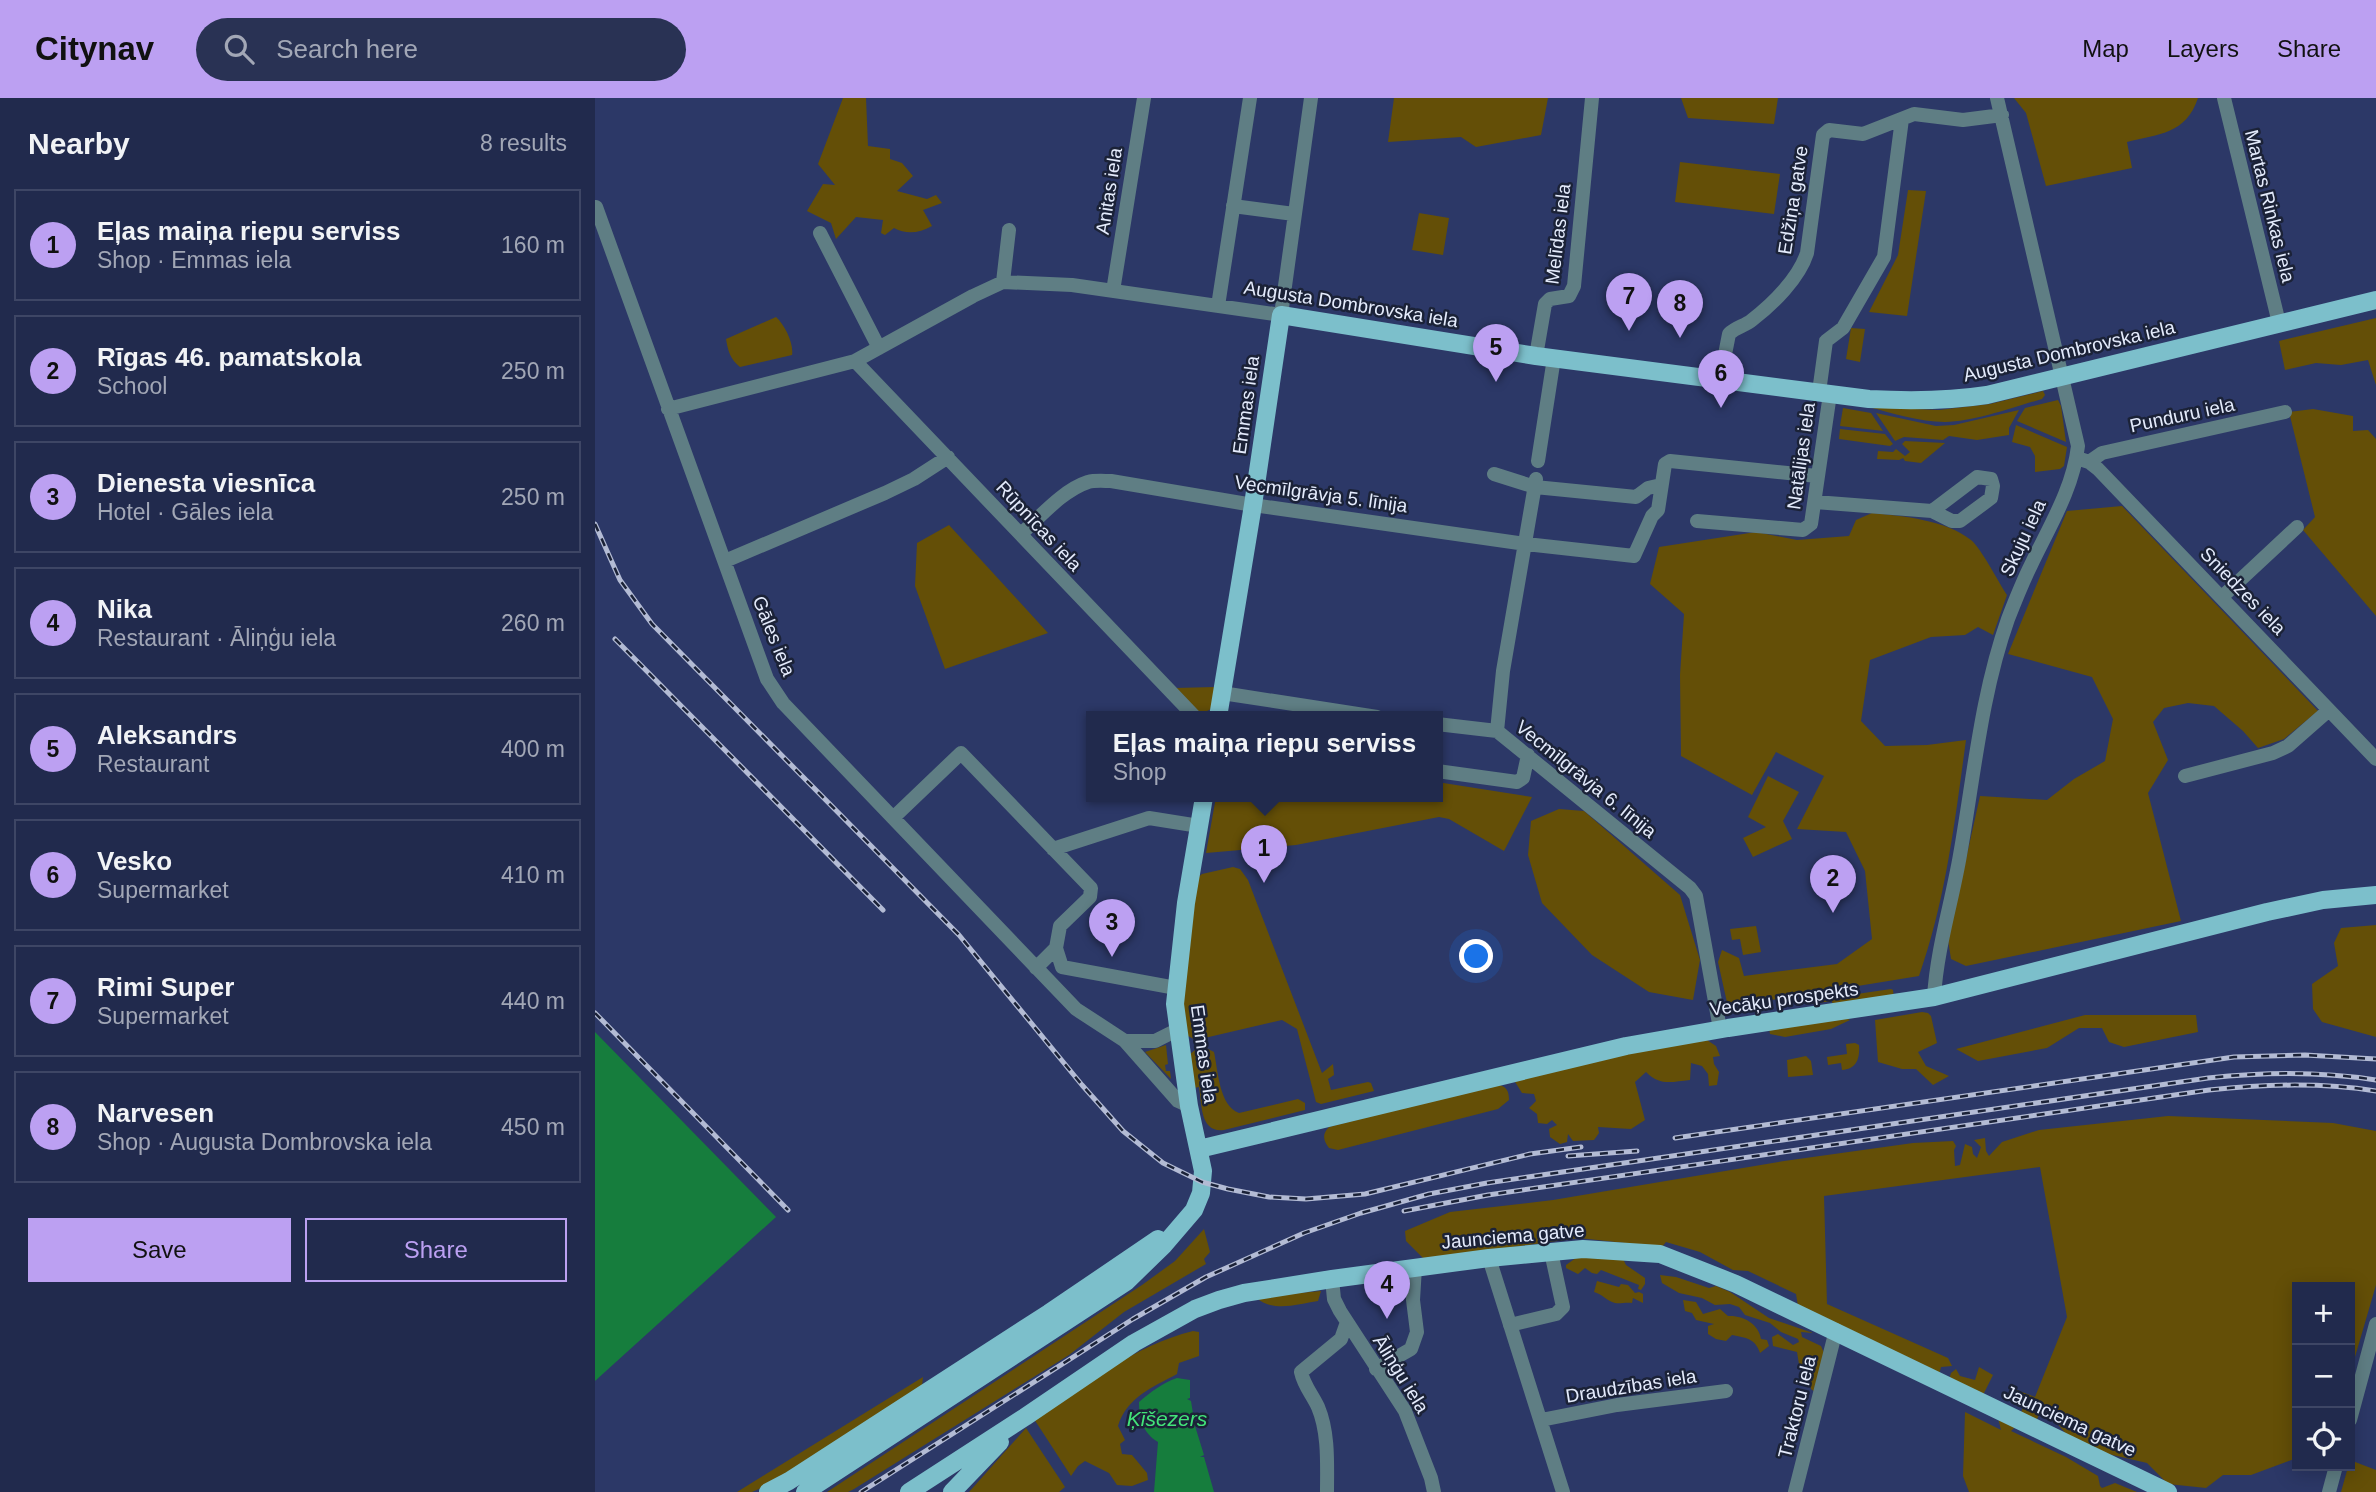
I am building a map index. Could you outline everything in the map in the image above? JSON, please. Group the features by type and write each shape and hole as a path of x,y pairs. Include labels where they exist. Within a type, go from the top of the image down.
{"main road":[{"name":"Augusta Dombrovska iela","path":"1281,315 1536,356 1880,400 1959,399 1987,395 2376,300"},
{"name":"Emmas iela","path":"1219,711 1281,315"},
{"name":"Emmas iela","path":"944,1392 1181,1223 1194,1210 1201,1193 1203,1171 1177,1030 1176,988 1203,802"},
{"name":"Vecāķu prospekts","path":"1199,1149 1609,1049 1934,996 2267,912 2323,900 2376,895"},
{"name":"Jaunciema gatve","path":"909,1492 1025,1418 1134,1343 1195,1309 1244,1293 1332,1279 1489,1258 1583,1249 1660,1254 1736,1284 2168,1492"},
{"path":"768,1492 944,1392"},
{"path":"805,1492 944,1392"},
{"path":"952,1492 1025,1418"}],"street":[{"name":"Anitas iela","path":"1113,291 1144,98"},
{"path":"1218,306 1250,98"},
{"name":"Emmas iela","path":"1281,315 1311,98"},
{"name":"Melīdas iela","path":"1536,356 1545,304 1550,299 1569,296 1574,286 1592,98"},
{"name":"Skuju iela","path":"1934,996 1939,955 1960,857 1979,733 1995,665 2017,596 2083,460 1997,98"},
{"name":"Martas Rinkas iela","path":"2224,98 2279,323"},
{"name":"Edžiņa gatve","path":"1720,380 1729,334 1754,319 1795,278 1802,267 1807,253 1823,135 1829,130 1863,134 1914,114 1963,120 2002,115"},
{"name":"Natālijas iela","path":"1697,521 1804,530 1811,524 1824,393 1826,341 1843,328 1884,257 1902,119"},
{"path":"1233,206 1294,214"},
{"name":"Gāles iela","path":"596,207 767,679 783,703 1076,1009 1125,1041 1178,1101 1189,1105"},
{"path":"1003,282 1009,230"},
{"path":"820,233 879,348"},
{"name":"Augusta Dombrovska iela","path":"668,409 855,361 1003,282 1072,285 1281,315"},
{"path":"1538,461 1554,358"},
{"name":"Rūpnīcas iela","path":"855,361 1189,711"},
{"name":"Punduru iela","path":"2083,460 2102,453 2285,412"},
{"path":"725,561 885,494 914,480 948,457"},
{"name":"Sniedzes iela","path":"2083,460 2223,596 2376,759"},
{"path":"1494,474 1536,483 1636,496 1648,488 1661,485 1665,464 1670,461 1817,476"},
{"name":"Vecmīlgrāvja 5. līnija","path":"1021,534 1060,500 1090,482 1111,481 1253,505 1526,544 1634,556 1652,516 1658,510 1661,485"},
{"path":"1497,731 1503,671 1536,483"},
{"path":"1815,502 1932,511"},
{"path":"2223,596 2297,527"},
{"path":"1222,693 1314,711"},
{"path":"2185,776 2273,753 2288,746 2329,710"},
{"name":"Vecmīlgrāvja 6. līnija","path":"1443,725 1497,731 1696,896 1720,1029"},
{"path":"893,818 961,753 1091,888 1090,897 1060,926 1056,948 1062,967 1176,988"},
{"path":"1443,772 1517,782 1523,778 1528,755"},
{"path":"1052,849 1149,818 1199,826"},
{"path":"1036,968 1056,948"},
{"path":"1125,1041 1155,1041 1177,1030"},
{"path":"1510,1325 1556,1314 1563,1307 1551,1252"},
{"path":"1489,1258 1563,1492"},
{"path":"1376,1369 1411,1349 1417,1332 1413,1300 1415,1267"},
{"name":"Āliņģu iela","path":"1332,1279 1334,1299 1405,1411 1434,1492"},
{"path":"1327,1492 1327,1452 1318,1408 1304,1385 1301,1372 1341,1339 1347,1322"},
{"path":"2354,1408 2372,1359 2376,1324"},
{"name":"Traktoru iela","path":"1795,1492 1836,1331"},
{"name":"Draudzības iela","path":"1541,1420 1617,1405 1726,1391"},
{"path":"2329,1492 2335,1471"}],"shaded area":[{"path":"843,98 866,98 868,146 890,149 890,159 902,163 913,176 897,191 927,199 936,195 942,203 923,210 932,226 913,232 894,228 885,235 881,233 883,220 856,217 836,239 831,223 807,211 823,184 835,185 818,164"},
{"path":"1394,98 1548,98 1541,135 1476,147 1461,137 1388,142"},
{"path":"1681,98 1778,98 1774,124 1688,118"},
{"path":"2014,98 2198,98 2193,110 2179,126 2127,142 2132,168 2046,186 2026,113"},
{"path":"1680,162 1780,174 1774,214 1675,202"},
{"path":"1908,190 1926,191 1907,316 1869,312 1898,255"},
{"path":"1419,213 1449,218 1443,255 1412,250"},
{"path":"776,317 788,335 792,355 740,367 730,354 726,339"},
{"path":"2376,318 2376,385 2368,360 2341,365 2316,363 2285,370 2279,341"},
{"path":"1851,328 1865,329 1860,362 1846,359"},
{"path":"2043,391 2045,395 2042,399 1968,420 1926,421 1868,407 1939,410 1990,404"},
{"path":"2058,400 2066,442 2017,421 2025,408"},
{"path":"1843,408 1871,413 1883,431 1840,426"},
{"path":"2313,409 2353,416 2353,431 2368,430 2376,439 2376,616 2303,530 2315,517 2289,412"},
{"path":"2019,410 2009,428 2009,435 1977,440 1949,436 1943,440 1904,437 1895,441 1876,413 1936,426 1954,425"},
{"path":"2016,425 2067,447 2064,466 2060,469 2035,472 2035,456 2030,447 2012,442"},
{"path":"1840,429 1885,434 1893,444 1890,446 1839,439"},
{"path":"1905,441 1945,443 1921,463 1905,461 1903,458 1877,459 1878,451 1893,452 1896,449 1905,456 1910,452 1902,444"},
{"path":"2122,506 2318,711 2284,739 2258,748 2214,706 2188,703 2164,708 2153,722 2168,760 2148,793 2181,921 1966,966 1951,959 1948,940 1980,796 2047,800 2074,779 2105,761 2113,719 2092,677 2008,654 2067,511"},
{"path":"1872,513 1924,520 1961,533 1980,550 2007,595 1993,635 1978,627 1965,635 1931,637 1870,660 1861,721 1885,746 1927,745 1966,740 1949,859 1928,947 1919,976 1728,1007 1718,962 1722,950 1739,958 1744,976 1837,964 1872,939 1865,871 1846,832 1797,829 1824,776 1776,752 1752,795 1681,756 1680,675 1684,614 1650,584 1659,547 1756,532 1797,540 1849,536 1856,520"},
{"path":"949,525 1048,633 945,669 915,586 917,543"},
{"path":"1215,687 1211,709 1196,711 1175,688"},
{"path":"1768,776 1799,792 1783,821 1792,839 1753,857 1743,838 1766,827 1748,817"},
{"path":"1443,783 1532,797 1504,851 1449,819 1439,817 1296,845 1206,853 1215,802 1443,802"},
{"path":"1559,809 1584,811 1680,895 1700,960 1693,1000 1649,992 1592,955 1542,903 1528,855 1531,821"},
{"path":"1233,867 1240,869 1248,880 1322,1073 1333,1064 1334,1075 1328,1079 1331,1090 1368,1082 1374,1091 1321,1104 1316,1102 1297,1029 1282,1020 1196,1040 1188,1036 1183,1026 1182,968 1197,878 1202,874"},
{"path":"2376,925 2376,1037 2322,1022 2313,1009 2312,984 2338,966 2334,943 2341,928"},
{"path":"1756,926 1761,952 1743,955 1740,939 1732,940 1730,929"},
{"path":"1891,989 1894,999 1833,1008 1832,1001 1810,1004 1809,1001"},
{"path":"1922,1012 1931,1016 1937,1043 1918,1052 1926,1066 1949,1076 1933,1085 1916,1069 1902,1069 1878,1062 1875,1020"},
{"path":"2085,1015 2196,1015 2198,1032 2124,1047 2109,1042 2102,1028 2079,1028 2047,1048 1978,1061 1956,1049"},
{"path":"1846,1018 1850,1020 1831,1029 1785,1037 1770,1034 1769,1028"},
{"path":"1707,1040 1716,1046 1720,1056 1713,1057 1719,1072 1717,1085 1709,1086 1708,1074 1702,1066 1691,1063 1690,1080 1661,1081 1646,1072 1635,1082 1645,1120 1631,1129 1598,1127 1599,1133 1594,1140 1573,1141 1568,1134 1567,1142 1560,1144 1550,1137 1549,1129 1557,1125 1552,1120 1547,1124 1538,1123 1537,1114 1529,1108 1536,1101 1534,1094 1522,1093 1512,1077 1611,1056"},
{"path":"1846,1044 1859,1045 1858,1058 1851,1068 1842,1070 1841,1063 1828,1065 1827,1057 1847,1054"},
{"path":"1166,1045 1168,1064 1165,1065 1166,1071 1170,1071 1171,1079 1145,1052"},
{"path":"1206,1048 1214,1052 1223,1095 1232,1109 1239,1113 1298,1099 1305,1103 1305,1110 1224,1130 1210,1127 1202,1109 1199,1087 1194,1088 1189,1055 1195,1050"},
{"path":"1806,1056 1811,1061 1813,1075 1788,1077 1787,1060"},
{"path":"1496,1084 1508,1091 1509,1097 1498,1109 1338,1150 1329,1148 1325,1140 1324,1135 1329,1127"},
{"path":"2168,1116 2333,1123 2376,1131 2376,1285 2355,1357 2355,1282 2292,1282 2292,1460 2251,1475 2223,1475 2206,1488 2168,1484 2147,1463 2100,1452 2067,1435 2043,1407 2036,1421 2021,1413 2023,1407 2014,1402 2014,1389 2035,1397 2067,1317 2040,1167 1824,1196 1827,1304 1948,1358 1952,1366 1941,1367 1939,1375 1798,1306 1796,1294 1748,1271 1733,1270 1700,1252 1666,1242 1662,1247 1579,1238 1424,1259 1406,1241 1405,1231 1450,1212 1553,1200 1784,1161 1913,1143 1953,1141 1956,1146 1955,1166 1960,1165 1965,1144 1972,1147 1977,1158 1981,1147 1974,1140 1985,1138 1989,1156 2002,1142 2039,1130"},
{"path":"1204,1229 1210,1252 1204,1259 1206,1264 1124,1312 1069,1355 854,1489 848,1492 827,1492 1142,1285 1175,1261"},
{"path":"1580,1255 1623,1259 1626,1265 1645,1278 1645,1284 1641,1290 1638,1289 1639,1285 1601,1270 1597,1274 1585,1268 1578,1274 1566,1268 1566,1265"},
{"path":"1660,1275 1676,1277 1709,1288 1716,1286 1769,1318 1813,1333 1801,1332 1802,1337 1821,1346 1825,1355 1820,1396 1811,1389 1807,1368 1799,1364 1797,1352 1773,1346 1772,1337 1778,1334 1793,1345 1799,1342 1798,1339 1781,1332 1770,1323 1745,1315 1739,1307 1730,1304 1715,1305 1702,1298 1679,1293 1662,1283"},
{"path":"1597,1281 1619,1287 1621,1284 1628,1285 1635,1293 1643,1294 1643,1303 1633,1298 1632,1303 1612,1302 1594,1292"},
{"path":"1321,1291 1318,1301 1285,1306 1269,1305 1255,1297"},
{"path":"1683,1300 1696,1302 1703,1314 1720,1309 1728,1316 1745,1319 1754,1325 1761,1339 1767,1340 1769,1346 1760,1353 1755,1344 1746,1338 1732,1335 1726,1341 1716,1339 1708,1334 1708,1326 1714,1324 1696,1320 1692,1313 1685,1311"},
{"path":"1193,1331 1199,1332 1199,1356 1179,1363 1177,1374 1134,1400 1118,1426 1125,1440 1120,1444 1122,1454 1132,1455 1147,1473 1148,1480 1132,1486 1117,1485 1109,1473 1085,1461 1071,1476 1034,1419 1130,1356"},
{"path":"1979,1367 1993,1375 1983,1395 1949,1380 1956,1369 1960,1376 1975,1380"},
{"path":"923,1377 922,1386 828,1448 761,1488 752,1492 737,1492"},
{"path":"1965,1412 2001,1430 1998,1418 2016,1426 2011,1431 2066,1457 2098,1476 2102,1488 2115,1483 2137,1492 1969,1492 1963,1476"},
{"path":"1026,1428 1065,1487 1059,1492 969,1492"},
{"path":"2355,1462 2376,1470 2376,1492 2341,1492 2347,1471 2355,1471"}],"water":[{"path":"595,1032 776,1217 595,1381"},
{"name":"Ķīšezers","path":"1177,1378 1190,1380 1190,1398 1187,1399 1191,1401 1204,1455 1200,1457 1204,1457 1214,1492 1154,1492 1158,1442 1143,1425 1139,1402 1152,1391"}],"railway":[{"path":"595,524 620,580 652,624 959,935 1123,1131 1163,1163 1202,1182 1228,1189 1269,1197 1306,1199 1365,1194 1530,1154 1581,1147"},
{"path":"615,639 883,910"},
{"path":"595,1013 788,1210"},
{"path":"1675,1138 2234,1057 2305,1055 2376,1059"},
{"path":"861,1492 1133,1319 1206,1277 1304,1233 1361,1213 1429,1194 1487,1183 2208,1078 2292,1073 2376,1080"},
{"path":"1404,1211 1488,1195 2209,1090 2292,1085 2376,1091"},
{"path":"1568,1156 1637,1151"}],"place":[{"name":"Rimi Super","path":"1629,331"},
{"name":"Narvesen","path":"1680,338"},
{"name":"Aleksandrs","path":"1496,382"},
{"name":"Vesko","path":"1721,408"},
{"name":"Eļas maiņa riepu serviss","path":"1264,883"},
{"name":"Rīgas 46. pamatskola","path":"1833,913"},
{"name":"Dienesta viesnīca","path":"1112,957"},
{"name":"Nika","path":"1387,1319"}]}
